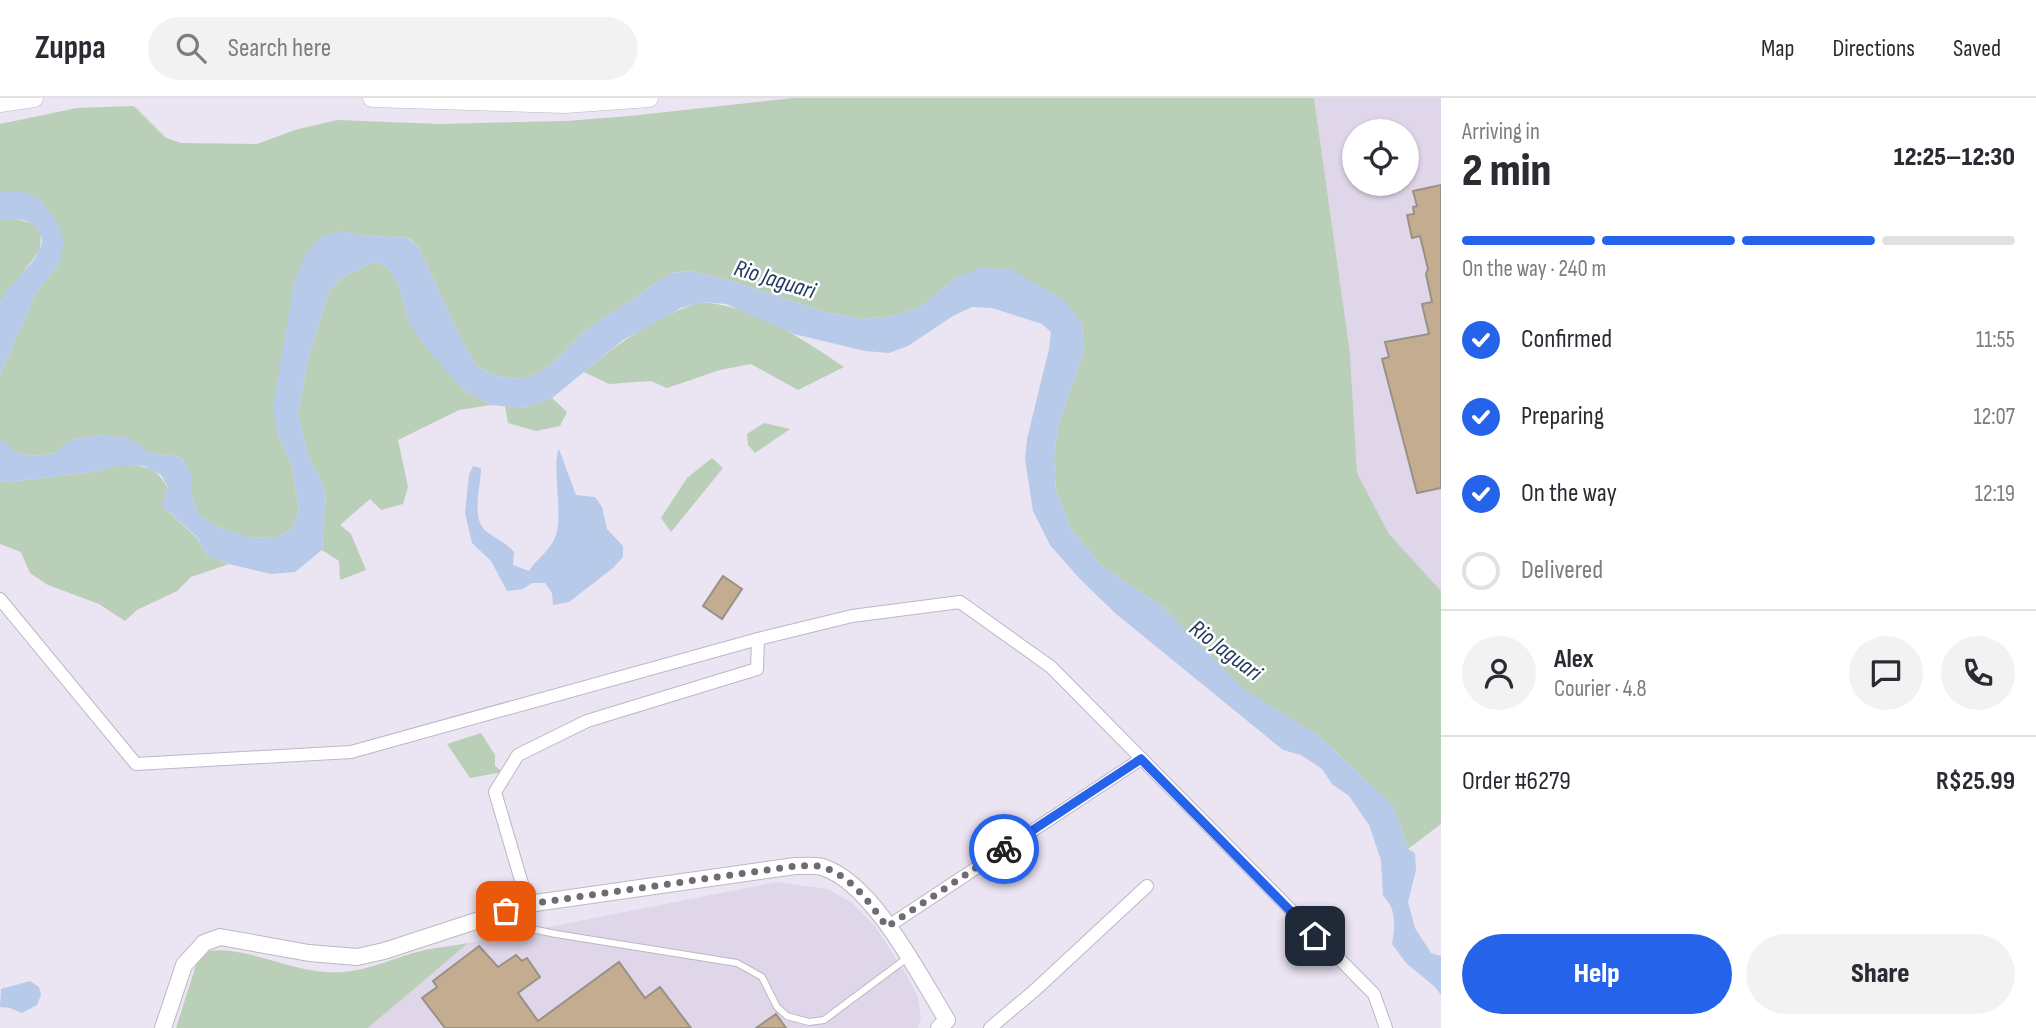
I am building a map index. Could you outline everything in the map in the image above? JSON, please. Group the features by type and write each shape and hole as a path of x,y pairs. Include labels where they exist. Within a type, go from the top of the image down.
{"main road":[{"path":"0,103 34,98"},
{"path":"372,98 565,104 649,98"}],"street":[{"path":"0,599 136,764 351,752 758,639 852,616 960,602 1051,667 1374,994 1386,1028"},
{"path":"528,904 495,792 518,755 587,722 757,669 758,639"},
{"path":"887,927 1141,759"},
{"path":"163,1028 184,965 204,943 220,937 309,953 357,957 528,904 795,866 821,866 844,878 865,896 909,956 946,1025"},
{"path":"990,1028 1147,886"}],"lane":[{"path":"484,919 556,934 737,963 762,977 777,1007 787,1016 809,1022 824,1020 909,956"}],"shaded area":[{"path":"1314,98 1441,98 1441,591 1389,534 1357,473 1350,353"},
{"path":"777,882 827,889 851,902 874,925 918,997 921,1018 918,1028 368,1028 468,943"}],"green space":[{"path":"793,98 1314,98 1350,353 1357,473 1389,534 1441,591 1441,824 1408,849 1393,806 1319,736 1245,691 1163,607 1101,565 1072,530 1056,491 1054,458 1058,426 1084,352 1082,324 954,279 922,306 895,316 861,319 825,312 738,283 691,271 671,273 582,333 540,372 523,379 497,376 478,367 465,347 419,248 409,238 340,231 278,435 291,464 299,510 292,529 274,538 246,537 215,526 199,515 192,497 192,474 181,457 150,453 130,439 100,435 70,440 55,453 34,456 17,453 0,440 0,375 35,295 60,263 22,191 0,191 0,124 77,108 134,106 166,138 181,143 257,144 295,130 337,120 439,124 566,121"},
{"path":"12,218 34,224 41,233 40,250 0,302 0,221"},
{"path":"376,261 388,268 398,283 409,322 463,390 491,405 459,410 398,440 408,487 403,504 381,510 370,499 340,525 351,534 366,570 340,580 339,561 322,550 326,492 308,455 298,415 307,364 329,291 342,278"},
{"path":"702,302 722,305 759,317 794,335 844,367 798,390 751,364 720,370 667,388 651,381 609,384 584,372 611,350 654,322"},
{"path":"552,398 567,412 560,426 536,431 508,423 505,406 525,408"},
{"path":"764,423 790,429 755,453 748,445 747,434"},
{"path":"712,458 723,468 671,532 661,518 687,478"},
{"path":"118,464 141,466 158,475 168,488 162,506 196,537 207,555 229,564 191,577 177,591 137,610 125,621 99,604 48,585 30,573 21,552 0,544 0,481 100,471"},
{"path":"481,733 495,755 495,766 503,772 470,778 447,744"},
{"path":"468,943 368,1028 176,1028 196,965 208,951 237,952 311,970 339,972 364,968 425,950"}],"water":[{"path":"0,191 22,191 41,200 57,222 64,241 60,263 35,295 0,375 0,304 4,295 36,256 42,236 36,227 24,220 0,221"},
{"path":"340,231 408,238 419,248 465,347 478,367 497,376 523,379 540,372 582,333 671,273 691,271 738,283 825,312 861,319 895,316 922,306 954,279 980,267 1012,270 1063,299 1082,324 1084,352 1058,426 1054,458 1056,491 1072,530 1101,565 1163,607 1245,690 1319,736 1393,806 1408,849 1415,853 1416,870 1408,902 1415,928 1431,953 1441,956 1441,995 1406,963 1392,944 1394,918 1391,906 1383,896 1381,860 1369,825 1349,796 1332,784 1322,769 1301,755 1283,750 1115,613 1050,545 1033,511 1025,459 1027,439 1049,349 1051,332 1042,324 992,308 972,307 953,316 908,346 889,353 865,351 794,334 726,304 702,302 681,308 623,340 552,398 525,408 491,405 463,390 427,349 409,323 398,283 388,268 376,261 342,278 329,291 307,364 298,415 308,455 326,492 322,550 295,572 271,574 229,564 207,555 196,536 162,506 168,487 161,475 144,466 119,465 100,471 0,481 0,439 17,453 34,456 55,453 70,440 100,435 132,439 150,453 181,457 192,474 192,497 199,515 215,526 246,537 274,538 292,529 299,510 291,464 278,435 273,407 294,282 305,254 322,236"},
{"path":"559,449 576,495 595,497 602,507 607,529 623,546 623,557 569,602 553,605 552,593 545,583 532,583 523,589 507,591 491,561 472,543 465,513 469,475 473,466 481,468 478,511 482,526 514,552 513,565 529,571 549,547 557,531 556,465"},
{"path":"30,981 39,987 41,995 37,1005 22,1013 0,1007 1,989"}],"building":[{"path":"1441,185 1441,488 1417,493 1382,359 1389,357 1385,342 1429,334 1422,304 1432,302 1426,274 1428,269 1420,236 1412,238 1407,215 1414,214 1413,207 1417,206 1414,196 1419,196 1419,190"},
{"path":"723,576 742,589 722,619 703,606"},
{"path":"479,946 498,967 516,955 522,961 527,958 540,977 518,993 538,1021 619,962 645,998 660,987 691,1028 445,1028 422,998 437,987 433,981"},
{"path":"776,1014 786,1028 756,1028"}],"way so far":[{"path":"506,911 528,904 795,866 821,866 844,878 865,896 887,927 1004,849"}],"route":[{"path":"1004,849 1141,759 1315,936"}],"water label":[{"name":"Rio Jaguari","path":"775,279"},
{"name":"Rio Jaguari","path":"1226,650"}]}
